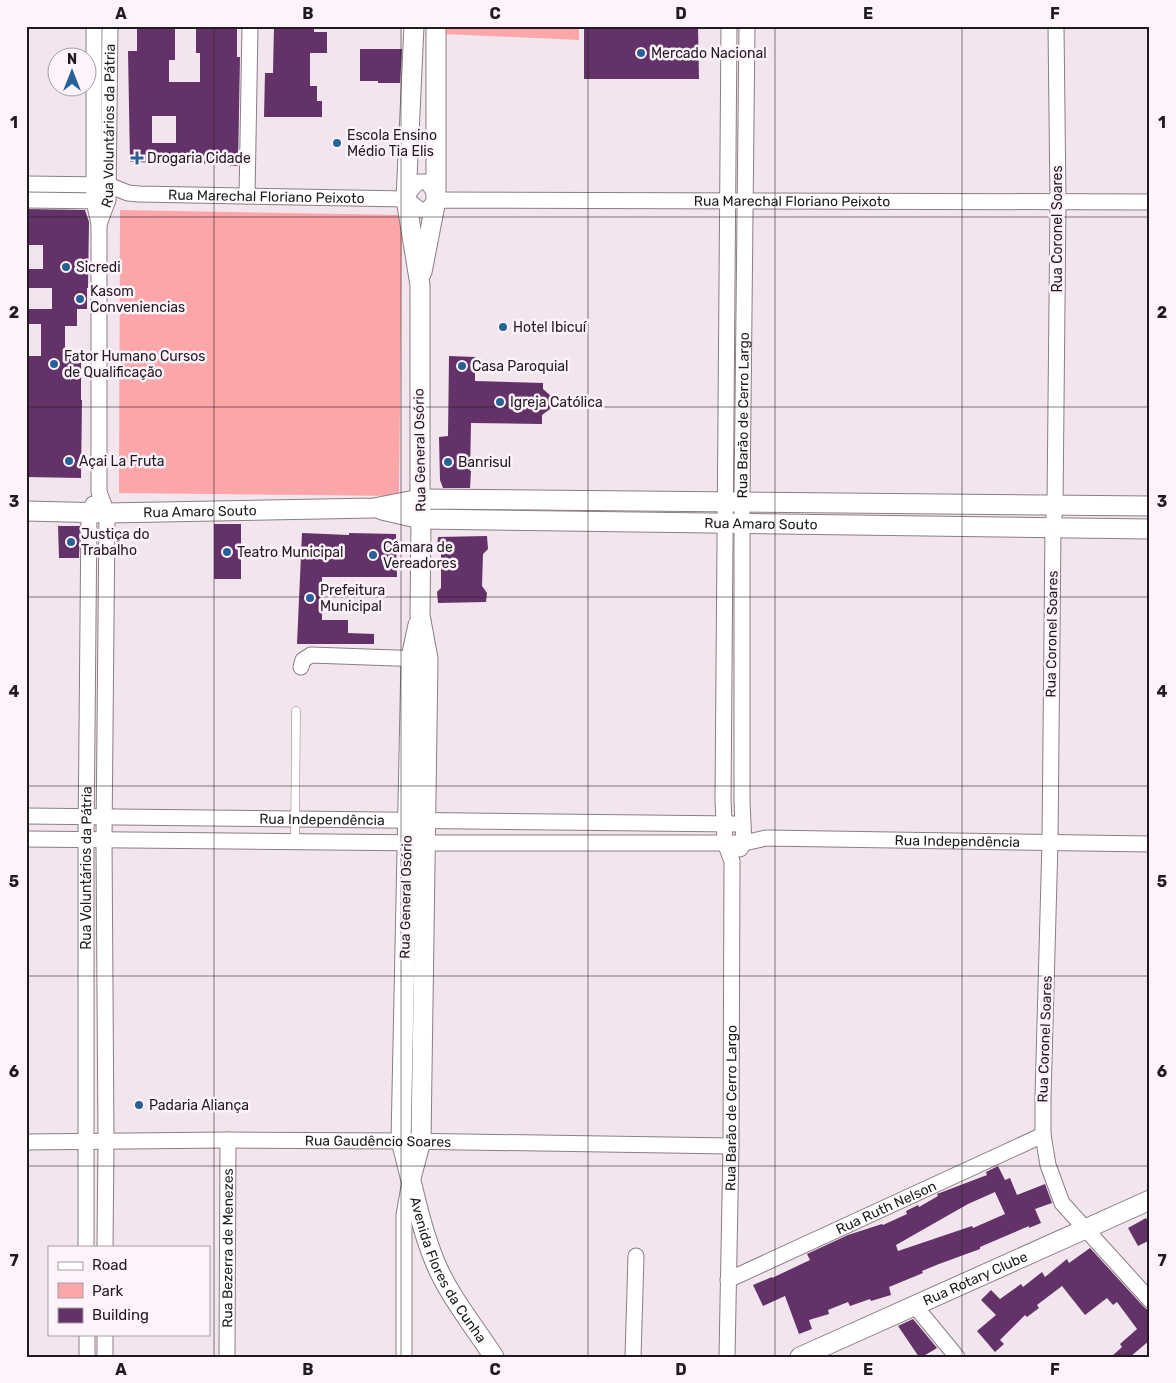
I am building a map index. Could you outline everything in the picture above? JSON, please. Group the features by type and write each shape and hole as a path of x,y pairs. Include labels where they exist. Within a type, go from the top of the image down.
{"street":[{"name":"Rua Voluntários da Pátria","path":"86,1246 88,624 99,492 99,224 101,201 94,26"},
{"name":"Rua Voluntários da Pátria","path":"101,185 110,26"},
{"path":"247,196 250,26"},
{"name":"Rua General Osório","path":"404,1357 404,1215 411,1178 422,1141 426,843 417,820 421,519 420,285 406,199 414,26"},
{"name":"Rua General Osório","path":"420,285 436,200 436,26"},
{"name":"Rua Barão de Cerro Largo","path":"729,26 727,308 734,523 742,623 744,843"},
{"name":"Rua Barão de Cerro Largo","path":"734,502 745,308 747,26"},
{"name":"Rua Coronel Soares","path":"1056,26 1058,202 1055,505 1053,528 1050,842 1043,1135 1048,1165 1062,1203 1150,1300"},
{"path":"729,47 747,46"},
{"path":"406,199 418,182 427,182 433,190 436,200"},
{"name":"Rua Marechal Floriano Peixoto","path":"26,184 101,185 128,193 406,199 420,210 427,210 436,200 1150,202"},
{"name":"Rua Marechal Floriano Peixoto","path":"26,200 101,201 128,193"},
{"path":"727,308 745,308"},
{"name":"Rua Amaro Souto","path":"26,512 374,508 420,499 1150,506"},
{"name":"Rua Amaro Souto","path":"374,508 421,519 1150,529"},
{"name":"Rua Voluntários da Pátria","path":"98,512 106,624 104,816 105,1246"},
{"name":"Rua Barão de Cerro Largo","path":"727,1357 731,1146 732,861 726,844 723,800 725,623 734,523"},
{"path":"725,623 742,623"},
{"path":"88,624 106,624"},
{"path":"301,667 303,660 311,655 419,659"},
{"path":"724,770 742,770"},
{"name":"Rua Independência","path":"26,816 725,824 744,825 766,838"},
{"name":"Rua General Osório","path":"411,1178 401,1141 407,843 417,820"},
{"path":"532,821 532,843"},
{"name":"Rua Independência","path":"26,838 407,843 726,844 744,843 766,838 1150,844"},
{"path":"732,861 744,843"},
{"path":"86,1033 105,1033"},
{"path":"403,1041 423,1039"},
{"name":"Rua Ruth Nelson","path":"728,1280 1043,1135"},
{"name":"Rua Bezerra de Menezes","path":"227,1357 228,1140"},
{"name":"Rua Gaudêncio Soares","path":"26,1142 422,1141 731,1146"},
{"name":"Avenida Flores da Cunha","path":"411,1178 421,1220 447,1286 494,1357"},
{"name":"Rua Rotary Clube","path":"800,1357 1150,1200"},
{"path":"633,1357 636,1256"},
{"path":"915,1306 957,1357"},
{"path":"87,1336 87,1357"},
{"path":"105,1336 105,1357"}],"lane":[{"path":"295,842 296,711"}],"green space":[{"path":"444,26 579,26 579,40 444,34"},
{"path":"120,210 402,215 399,496 119,493"}],"building":[{"path":"196,26 237,26 237,57 240,57 238,166 230,166 230,164 130,162 128,51 137,51 137,27 175,27 175,60 169,60 169,82 200,82 200,53 196,53","holes":["152,116 176,116 176,143 152,143"]},
{"path":"274,26 314,26 314,32 327,32 327,53 310,53 310,86 317,86 317,101 322,101 322,117 264,117 265,73 273,73"},
{"name":"Mercado Nacional","path":"584,26 698,26 699,79 584,79"},
{"path":"360,49 402,49 400,83 360,81"},
{"path":"26,209 85,210 89,222 87,309 77,309 77,326 65,326 65,356 81,356 81,478 26,477 26,356 41,356 41,324 26,324 26,309 52,309 52,288 26,288 26,269 43,269 43,245 26,245"},
{"name":"Igreja Católica","path":"449,356 475,357 475,381 543,383 543,389 553,400 550,409 542,415 542,424 471,423 470,488 443,488 440,480 439,437 448,436"},
{"name":"Teatro Municipal","path":"214,524 241,524 241,579 214,579"},
{"name":"Justiça do Trabalho","path":"58,526 80,526 79,558 59,558"},
{"name":"Prefeitura Municipal","path":"302,533 396,534 397,577 322,577 322,620 348,620 348,633 374,634 374,644 297,644"},
{"path":"487,536 488,549 483,554 482,586 487,593 486,602 438,603 437,592 441,588 441,554 437,546 438,537"},
{"path":"998,1166 1005,1180 1010,1178 1017,1195 1045,1184 1052,1203 1035,1209 1041,1223 1029,1228 1029,1226 980,1247 980,1249 922,1271 923,1273 889,1287 891,1295 871,1301 870,1299 850,1306 848,1302 828,1310 829,1314 809,1320 812,1329 799,1334 785,1296 763,1306 753,1285 810,1260 807,1254 848,1235 883,1225 907,1214 906,1211 918,1205 919,1207 938,1196 937,1194 987,1175 986,1172","holes":["995,1192 1005,1214 973,1228 972,1226 898,1251 896,1245 968,1204"]},
{"path":"1146,1218 1150,1225 1150,1240 1138,1246 1128,1228"},
{"path":"1090,1248 1150,1312 1150,1340 1130,1357 1111,1357 1122,1347 1120,1344 1137,1329 1117,1302 1113,1305 1107,1298 1085,1315 1062,1286 1037,1305 1039,1308 1027,1317 1025,1315 1000,1340 1004,1344 995,1352 977,1331 996,1315 981,1300 991,1290 1000,1299 1021,1284 1023,1287 1042,1272 1045,1277 1067,1259 1069,1263"},
{"path":"913,1319 937,1348 922,1357 919,1357 898,1326"}],"place":[{"name":"Mercado Nacional","path":"641,53"},
{"name":"Escola Ensino Médio Tia Elis","path":"337,143"},
{"name":"Drogaria Cidade","path":"137,158"},
{"name":"Sicredi","path":"66,267"},
{"name":"Kasom Conveniencias","path":"80,299"},
{"name":"Hotel Ibicuí","path":"503,327"},
{"name":"Fator Humano Cursos de Qualificação","path":"54,364"},
{"name":"Casa Paroquial","path":"462,366"},
{"name":"Igreja Católica","path":"500,402"},
{"name":"Açai La Fruta","path":"69,461"},
{"name":"Banrisul","path":"448,462"},
{"name":"Justiça do Trabalho","path":"71,542"},
{"name":"Teatro Municipal","path":"227,552"},
{"name":"Câmara de Vereadores","path":"373,555"},
{"name":"Prefeitura Municipal","path":"310,598"},
{"name":"Padaria Aliança","path":"139,1105"}]}
